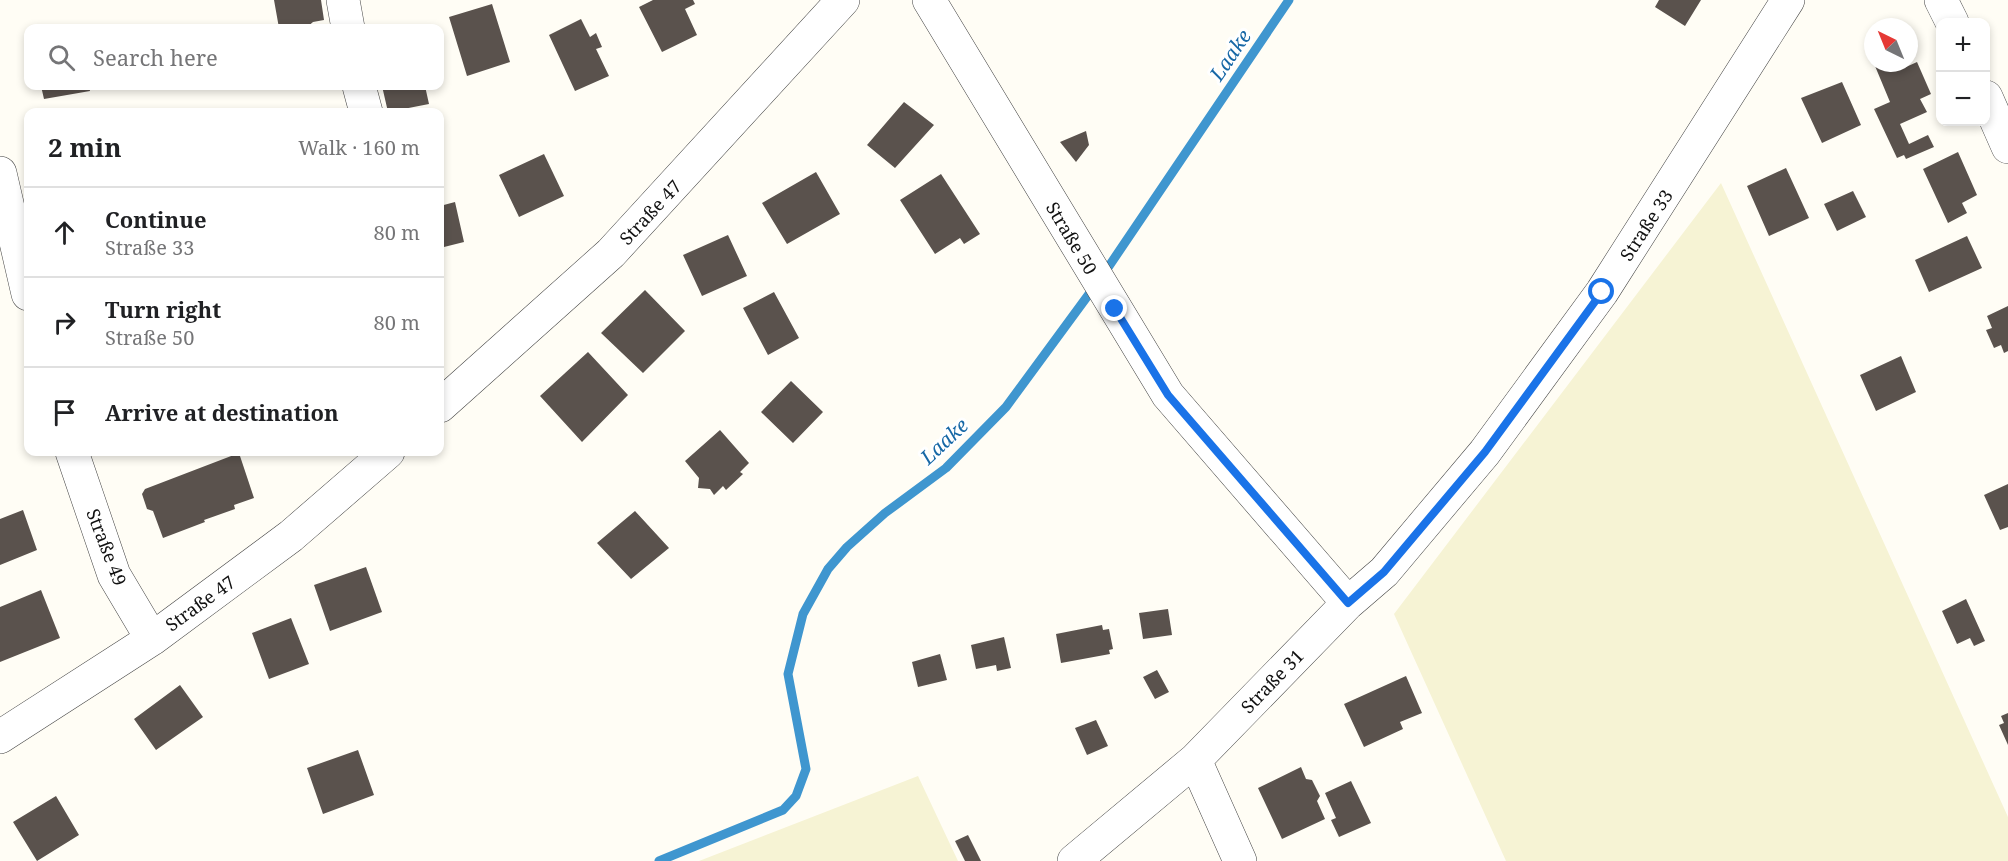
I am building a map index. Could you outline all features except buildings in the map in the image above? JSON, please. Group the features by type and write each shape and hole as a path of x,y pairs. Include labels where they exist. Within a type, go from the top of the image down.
{"street":[{"path":"343,0 347,24"},
{"name":"Straße 47","path":"444,396 611,253 843,0"},
{"name":"Straße 50","path":"929,0 1168,395 1348,603"},
{"name":"Straße 33","path":"1348,603 1384,572 1485,452 1602,292 1788,0"},
{"path":"1941,0 1950,18"},
{"path":"360,90 365,108"},
{"path":"1990,106 2008,147"},
{"path":"0,173 24,277"},
{"name":"Straße 49","path":"73,456 114,575 152,639"},
{"name":"Straße 47","path":"0,737 152,639 291,536 383,456"},
{"name":"Straße 31","path":"1074,861 1196,760 1348,603"},
{"path":"1196,760 1240,861"}],"shaded area":[{"path":"1721,183 2008,817 2008,861 1506,861 1394,614"},
{"path":"918,776 958,861 699,861"}],"waterway":[{"name":"Laake","path":"659,861 783,810 796,796 806,769 788,674 803,614 828,569 847,547 885,513 946,468 1006,407 1103,275 1289,0"}],"route":[{"path":"1115,309 1168,395 1348,603 1384,572 1485,452 1602,292"}]}
